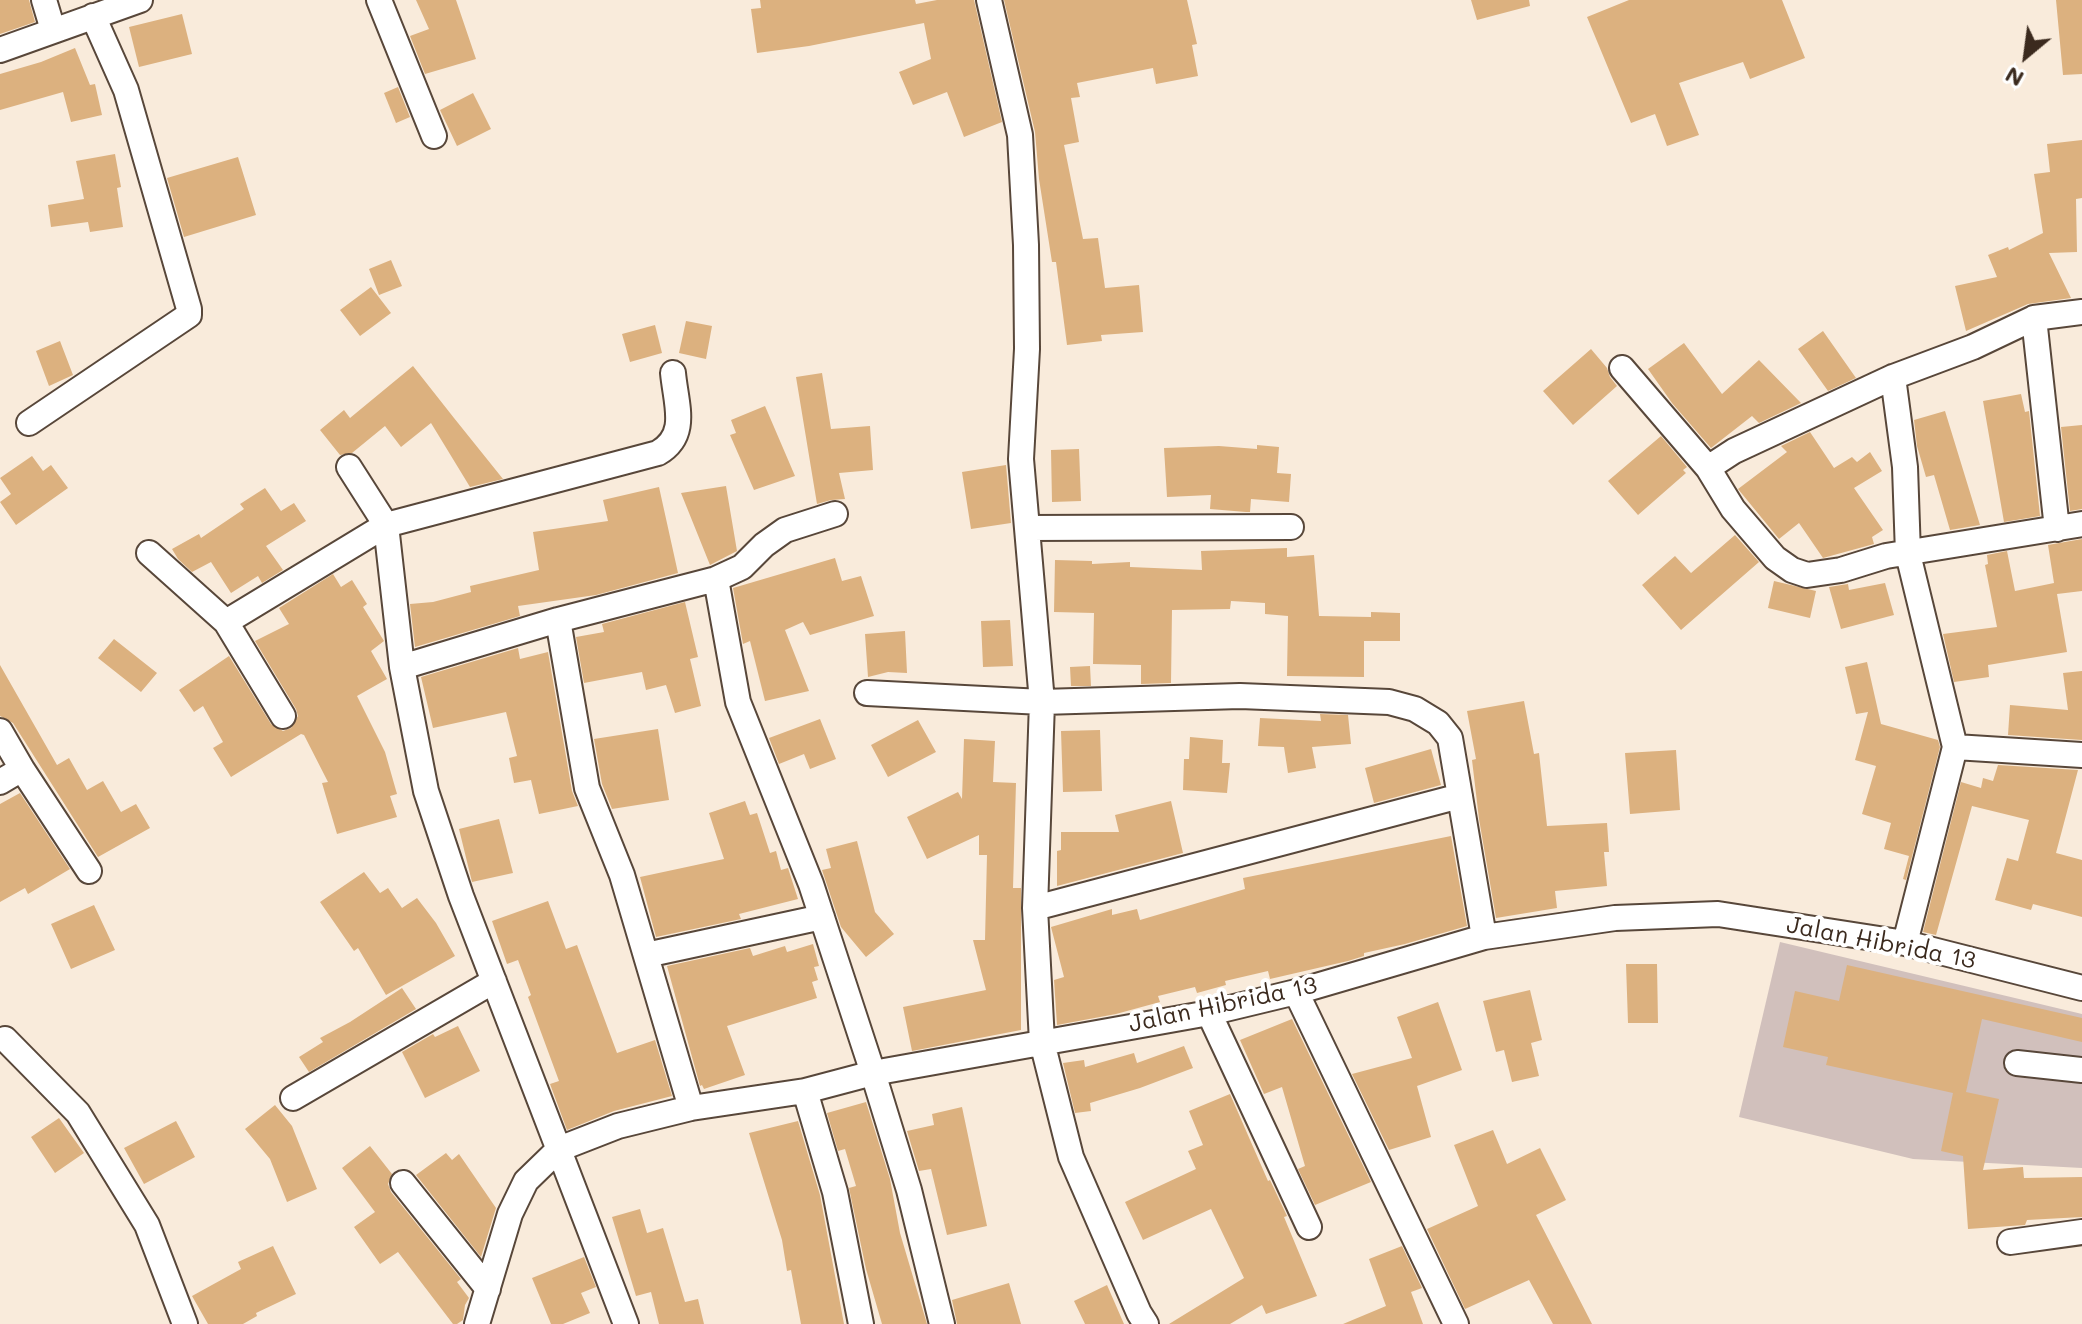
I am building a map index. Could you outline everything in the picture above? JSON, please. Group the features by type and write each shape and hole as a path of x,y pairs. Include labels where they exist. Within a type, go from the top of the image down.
{"street":[{"path":"44,0 53,30"},
{"path":"0,50 140,0"},
{"path":"379,0 434,136"},
{"path":"989,0 1020,135 1026,245 1027,349 1021,459 1042,702 1035,908 1042,1042 1071,1157 1146,1324"},
{"path":"29,423 189,315 130,101 93,16"},
{"path":"1708,468 1734,451 1893,377 1973,347 2034,318 2082,312"},
{"path":"2034,318 2057,529"},
{"path":"1622,368 1708,468 1733,509 1775,558 1792,570 1807,575 1841,570 1886,556 2082,524"},
{"path":"226,622 386,525 658,453 672,445 678,432 673,373"},
{"path":"1893,377 1905,467 1908,554 1955,747 1905,943"},
{"path":"349,467 386,525 402,667 426,791 461,896 626,1324"},
{"path":"402,667 558,620 716,579 742,567 785,530 835,514"},
{"path":"1028,528 1291,527"},
{"path":"149,553 226,622 283,716"},
{"path":"716,579 738,702 822,917 909,1190 942,1324"},
{"path":"558,620 587,788 622,875 691,1108"},
{"path":"867,693 1042,702 1240,696 1389,702 1415,709 1438,723 1450,738 1484,937"},
{"path":"0,731 89,871"},
{"path":"1955,747 2082,755"},
{"path":"0,782 22,769"},
{"path":"1035,908 1460,796"},
{"name":"Jalan Hibrida 13","path":"477,1324 510,1214 526,1181 559,1149 618,1126 691,1108 805,1091 873,1073 1209,1013 1296,992 1484,937 1615,918 1718,914 1905,943 2082,988"},
{"path":"646,955 822,917"},
{"path":"293,1098 494,981"},
{"path":"1296,992 1456,1324"},
{"path":"1209,1013 1309,1227"},
{"path":"5,1039 78,1113 147,1225 185,1324"},
{"path":"2017,1063 2082,1070"},
{"path":"805,1091 835,1192 861,1324"},
{"path":"403,1183 488,1289"},
{"path":"2010,1242 2082,1232"}],"shaded area":[{"path":"1780,942 2082,1014 2082,1168 1913,1159 1739,1117"}],"building":[{"path":"0,0 29,0 35,22 0,34"},
{"path":"416,0 456,0 476,59 425,74 410,36 429,29"},
{"path":"760,0 915,0 916,4 937,0 974,0 1002,122 964,137 947,92 913,105 899,72 931,59 924,23 757,53 751,9 761,8"},
{"path":"1004,0 1187,0 1197,44 1192,45 1198,76 1156,84 1153,68 1077,83 1080,97 1071,98 1079,142 1064,145 1083,239 1098,238 1105,288 1139,285 1143,332 1101,335 1102,341 1067,345 1056,262 1052,262 1039,179 1035,132"},
{"path":"1471,0 1529,0 1530,6 1477,20"},
{"path":"1629,0 1782,0 1805,58 1750,79 1743,62 1679,83 1699,135 1667,146 1655,114 1631,123 1587,17"},
{"path":"2056,0 2082,0 2082,74 2063,75"},
{"path":"182,14 192,54 139,67 129,27"},
{"path":"75,48 90,85 95,84 102,115 71,122 63,92 0,110 0,74"},
{"path":"398,87 410,117 396,123 384,93"},
{"path":"473,93 491,129 457,146 440,110"},
{"path":"2082,140 2082,198 2076,199 2077,252 2049,253 2071,298 2028,304 1966,331 1955,286 1997,277 1988,255 2008,247 2009,250 2043,233 2034,174 2050,172 2047,144"},
{"path":"115,154 123,227 90,232 88,222 51,227 48,205 84,199 76,161"},
{"path":"238,157 256,215 184,237 167,178"},
{"path":"391,260 402,286 379,295 369,269"},
{"path":"371,287 391,313 360,336 340,310"},
{"path":"686,321 712,326 706,359 679,353"},
{"path":"655,325 662,353 630,362 622,334"},
{"path":"1823,331 1856,378 1828,391 1798,349"},
{"path":"60,341 73,375 49,386 36,351"},
{"path":"1684,343 1722,394 1759,360 1801,403 1759,423 1752,416 1711,448 1672,403 1648,369"},
{"path":"1591,349 1617,386 1573,425 1543,391"},
{"path":"413,366 503,479 470,487 431,423 401,447 385,426 352,453 340,455 320,430 344,410 350,418"},
{"path":"822,373 831,429 870,426 873,470 839,473 845,499 817,504 796,377"},
{"path":"2021,394 2025,412 2029,411 2040,516 2004,522 1983,401"},
{"path":"765,406 795,476 754,490 730,435 736,433 731,420"},
{"path":"1945,411 1980,525 1950,530 1934,475 1926,477 1917,446 1914,420"},
{"path":"2082,425 2082,509 2070,511 2061,427"},
{"path":"1810,432 1834,468 1852,457 1857,462 1870,452 1882,471 1854,488 1883,530 1872,537 1874,544 1823,558 1799,523 1779,539 1738,489 1787,452 1781,446"},
{"path":"1661,436 1687,467 1683,470 1686,473 1638,515 1608,481"},
{"path":"1257,445 1279,447 1277,473 1291,474 1289,502 1251,499 1250,512 1246,512 1210,509 1211,495 1167,497 1164,448 1219,446 1257,449"},
{"path":"1079,449 1081,501 1052,502 1051,450"},
{"path":"32,456 43,471 51,465 68,488 16,525 0,502 11,494 0,478"},
{"path":"1006,465 1011,523 971,529 962,472"},
{"path":"726,486 737,551 710,565 681,493"},
{"path":"659,487 678,573 596,595 518,606 520,616 415,647 410,604 433,602 471,592 470,586 539,570 533,532 608,521 603,500"},
{"path":"265,488 281,511 294,503 306,521 266,546 283,570 262,583 258,576 231,593 211,562 192,572 178,559 172,549 199,534 201,538 244,509 240,504"},
{"path":"1735,535 1759,562 1681,630 1642,585 1675,556 1691,573"},
{"path":"2082,539 2082,591 2057,594 2067,652 1988,665 1989,677 1954,682 1943,634 1997,627 1985,565 1988,564 1987,555 2007,551 2015,591 2054,583 2048,545"},
{"path":"1287,548 1287,557 1314,555 1319,616 1371,617 1371,612 1400,613 1400,641 1364,641 1364,677 1287,676 1288,616 1265,614 1265,603 1231,601 1230,609 1172,610 1171,683 1141,684 1141,665 1093,664 1094,613 1054,612 1055,560 1092,561 1092,564 1130,562 1130,567 1202,570 1201,551"},
{"path":"835,558 842,581 861,576 874,616 810,635 803,622 785,630 809,691 765,701 750,641 743,644 733,588"},
{"path":"333,574 341,587 352,580 367,604 363,607 384,641 371,651 387,679 357,696 385,752 397,794 390,796 397,817 337,834 322,783 328,782 304,735 231,777 213,748 223,742 203,706 194,712 179,690 229,656 271,724 283,731 291,728 298,716 296,709 255,641 289,624 279,608"},
{"path":"1774,581 1816,591 1810,618 1768,608"},
{"path":"1885,583 1894,615 1841,629 1829,587 1848,584 1849,590"},
{"path":"685,602 698,657 690,659 701,706 675,713 666,685 646,690 642,672 584,683 576,637 604,632 602,624"},
{"path":"1010,620 1013,666 983,667 981,621"},
{"path":"905,631 907,673 888,672 868,677 865,634"},
{"path":"114,639 157,673 141,692 98,658"},
{"path":"518,648 520,659 548,652 572,791 578,806 539,814 531,780 514,783 509,758 517,756 506,712 433,728 421,677"},
{"path":"1867,662 1881,724 1938,740 1940,747 1906,880 1903,879 1909,856 1884,849 1891,823 1862,814 1876,766 1855,760 1868,712 1856,714 1845,667"},
{"path":"0,665 57,765 69,758 87,790 103,781 121,812 136,804 150,828 98,857 13,723 0,716"},
{"path":"1090,666 1091,686 1071,686 1070,667"},
{"path":"2082,671 2082,740 2008,735 2010,705 2068,710 2063,673"},
{"path":"1524,701 1534,754 1539,753 1547,826 1607,823 1609,852 1604,852 1607,886 1555,891 1557,908 1496,918 1479,819 1472,760 1476,759 1467,711"},
{"path":"1320,714 1348,715 1351,744 1312,747 1316,768 1288,773 1284,747 1258,746 1260,718 1321,721"},
{"path":"820,719 836,759 810,769 804,754 779,764 769,738"},
{"path":"918,720 936,752 888,777 871,745"},
{"path":"658,729 669,800 612,809 602,784 594,739"},
{"path":"1100,730 1102,791 1063,792 1061,731"},
{"path":"1190,737 1223,740 1222,763 1230,763 1227,793 1183,790 1184,759 1189,759"},
{"path":"964,739 995,741 993,782 1016,783 1013,888 1021,888 1021,1030 912,1051 903,1007 986,990 973,940 985,940 987,855 979,855 979,835 927,859 907,817 958,792 962,799"},
{"path":"1431,749 1441,785 1374,803 1365,768"},
{"path":"1676,750 1680,810 1630,814 1625,753"},
{"path":"1998,765 2078,770 2056,853 2082,860 2082,917 2033,904 2031,910 1995,900 2007,858 2018,861 2029,820 1972,806 1936,935 1923,932 1961,782 1981,788 1983,778 1993,781"},
{"path":"20,793 70,869 28,894 25,888 0,902 0,804"},
{"path":"745,801 750,815 757,813 770,853 776,851 781,870 788,868 798,899 739,914 741,919 656,937 640,877 724,859 709,813"},
{"path":"1171,801 1183,853 1057,886 1057,851 1061,850 1061,832 1119,832 1115,815"},
{"path":"499,819 513,873 472,882 459,829"},
{"path":"1451,836 1467,926 1364,953 1364,956 1348,961 1270,979 1268,971 1225,981 1226,985 1197,993 1195,987 1158,996 1160,1002 1057,1025 1054,980 1064,977 1051,927 1112,909 1112,915 1137,909 1140,920 1245,889 1243,878"},
{"path":"857,841 875,912 894,934 866,957 841,927 822,870 831,868 826,849"},
{"path":"364,872 380,893 388,888 402,908 417,898 455,956 386,995 358,948 354,951 320,902"},
{"path":"548,901 566,949 577,945 617,1053 655,1040 672,1096 614,1111 567,1130 550,1084 559,1081 528,997 531,995 518,960 507,964 492,921"},
{"path":"94,905 115,950 71,969 51,924"},
{"path":"813,944 819,966 814,967 818,980 812,982 817,998 727,1026 745,1075 704,1089 700,1086 667,966 750,948 753,956 785,946 787,952"},
{"path":"1626,964 1657,964 1658,1023 1628,1023"},
{"path":"1847,965 2082,1018 2082,1042 1982,1019 1966,1092 1999,1099 1983,1170 2023,1167 2024,1178 2082,1177 2082,1217 2027,1220 2025,1225 1968,1229 1963,1156 1941,1151 1953,1093 1826,1065 1828,1057 1783,1047 1795,991 1839,1001"},
{"path":"402,988 416,1009 309,1072 299,1057 323,1042 320,1038"},
{"path":"1530,990 1542,1040 1531,1043 1539,1076 1512,1082 1504,1050 1496,1052 1483,1001"},
{"path":"1438,1002 1462,1070 1417,1086 1431,1137 1389,1150 1352,1074 1412,1058 1397,1017"},
{"path":"1292,1019 1371,1182 1315,1205 1298,1169 1305,1166 1282,1087 1264,1094 1240,1040"},
{"path":"458,1026 480,1071 425,1098 402,1052 433,1034 435,1037"},
{"path":"1184,1046 1193,1068 1090,1103 1091,1111 1075,1113 1063,1063 1084,1060 1085,1067 1134,1053 1137,1063"},
{"path":"1230,1094 1287,1216 1284,1217 1317,1296 1266,1314 1262,1305 1230,1324 1169,1324 1244,1278 1211,1209 1143,1240 1125,1202 1196,1169 1188,1151 1203,1145 1189,1111"},
{"path":"866,1102 890,1179 900,1233 927,1324 882,1324 866,1269 849,1188 856,1186 845,1149 838,1151 827,1113"},
{"path":"275,1105 292,1126 317,1189 287,1202 270,1159 245,1129"},
{"path":"962,1107 987,1226 947,1235 931,1169 919,1171 907,1131 934,1125 932,1114"},
{"path":"59,1118 84,1153 55,1173 31,1137"},
{"path":"176,1121 195,1157 144,1184 124,1148"},
{"path":"798,1121 820,1195 844,1324 801,1324 791,1270 787,1271 782,1240 749,1133"},
{"path":"1493,1130 1507,1164 1540,1148 1566,1200 1536,1215 1592,1324 1553,1324 1529,1280 1465,1309 1427,1229 1478,1206 1454,1145"},
{"path":"370,1146 392,1174 388,1184 391,1192 461,1279 457,1282 469,1298 463,1320 457,1324 453,1324 398,1252 380,1264 354,1227 375,1212 342,1168"},
{"path":"446,1153 452,1160 459,1154 496,1208 481,1257 416,1175"},
{"path":"640,1209 647,1233 663,1228 685,1302 698,1299 704,1324 659,1324 651,1292 636,1296 612,1217"},
{"path":"273,1246 296,1294 256,1313 257,1316 243,1324 208,1324 192,1296 241,1269 238,1262"},
{"path":"1402,1246 1422,1288 1411,1292 1423,1324 1343,1324 1386,1306 1369,1259"},
{"path":"584,1257 596,1287 581,1293 590,1313 563,1324 551,1324 532,1278"},
{"path":"1009,1283 1021,1324 957,1324 952,1300"},
{"path":"1107,1285 1124,1324 1085,1324 1074,1301"}]}
